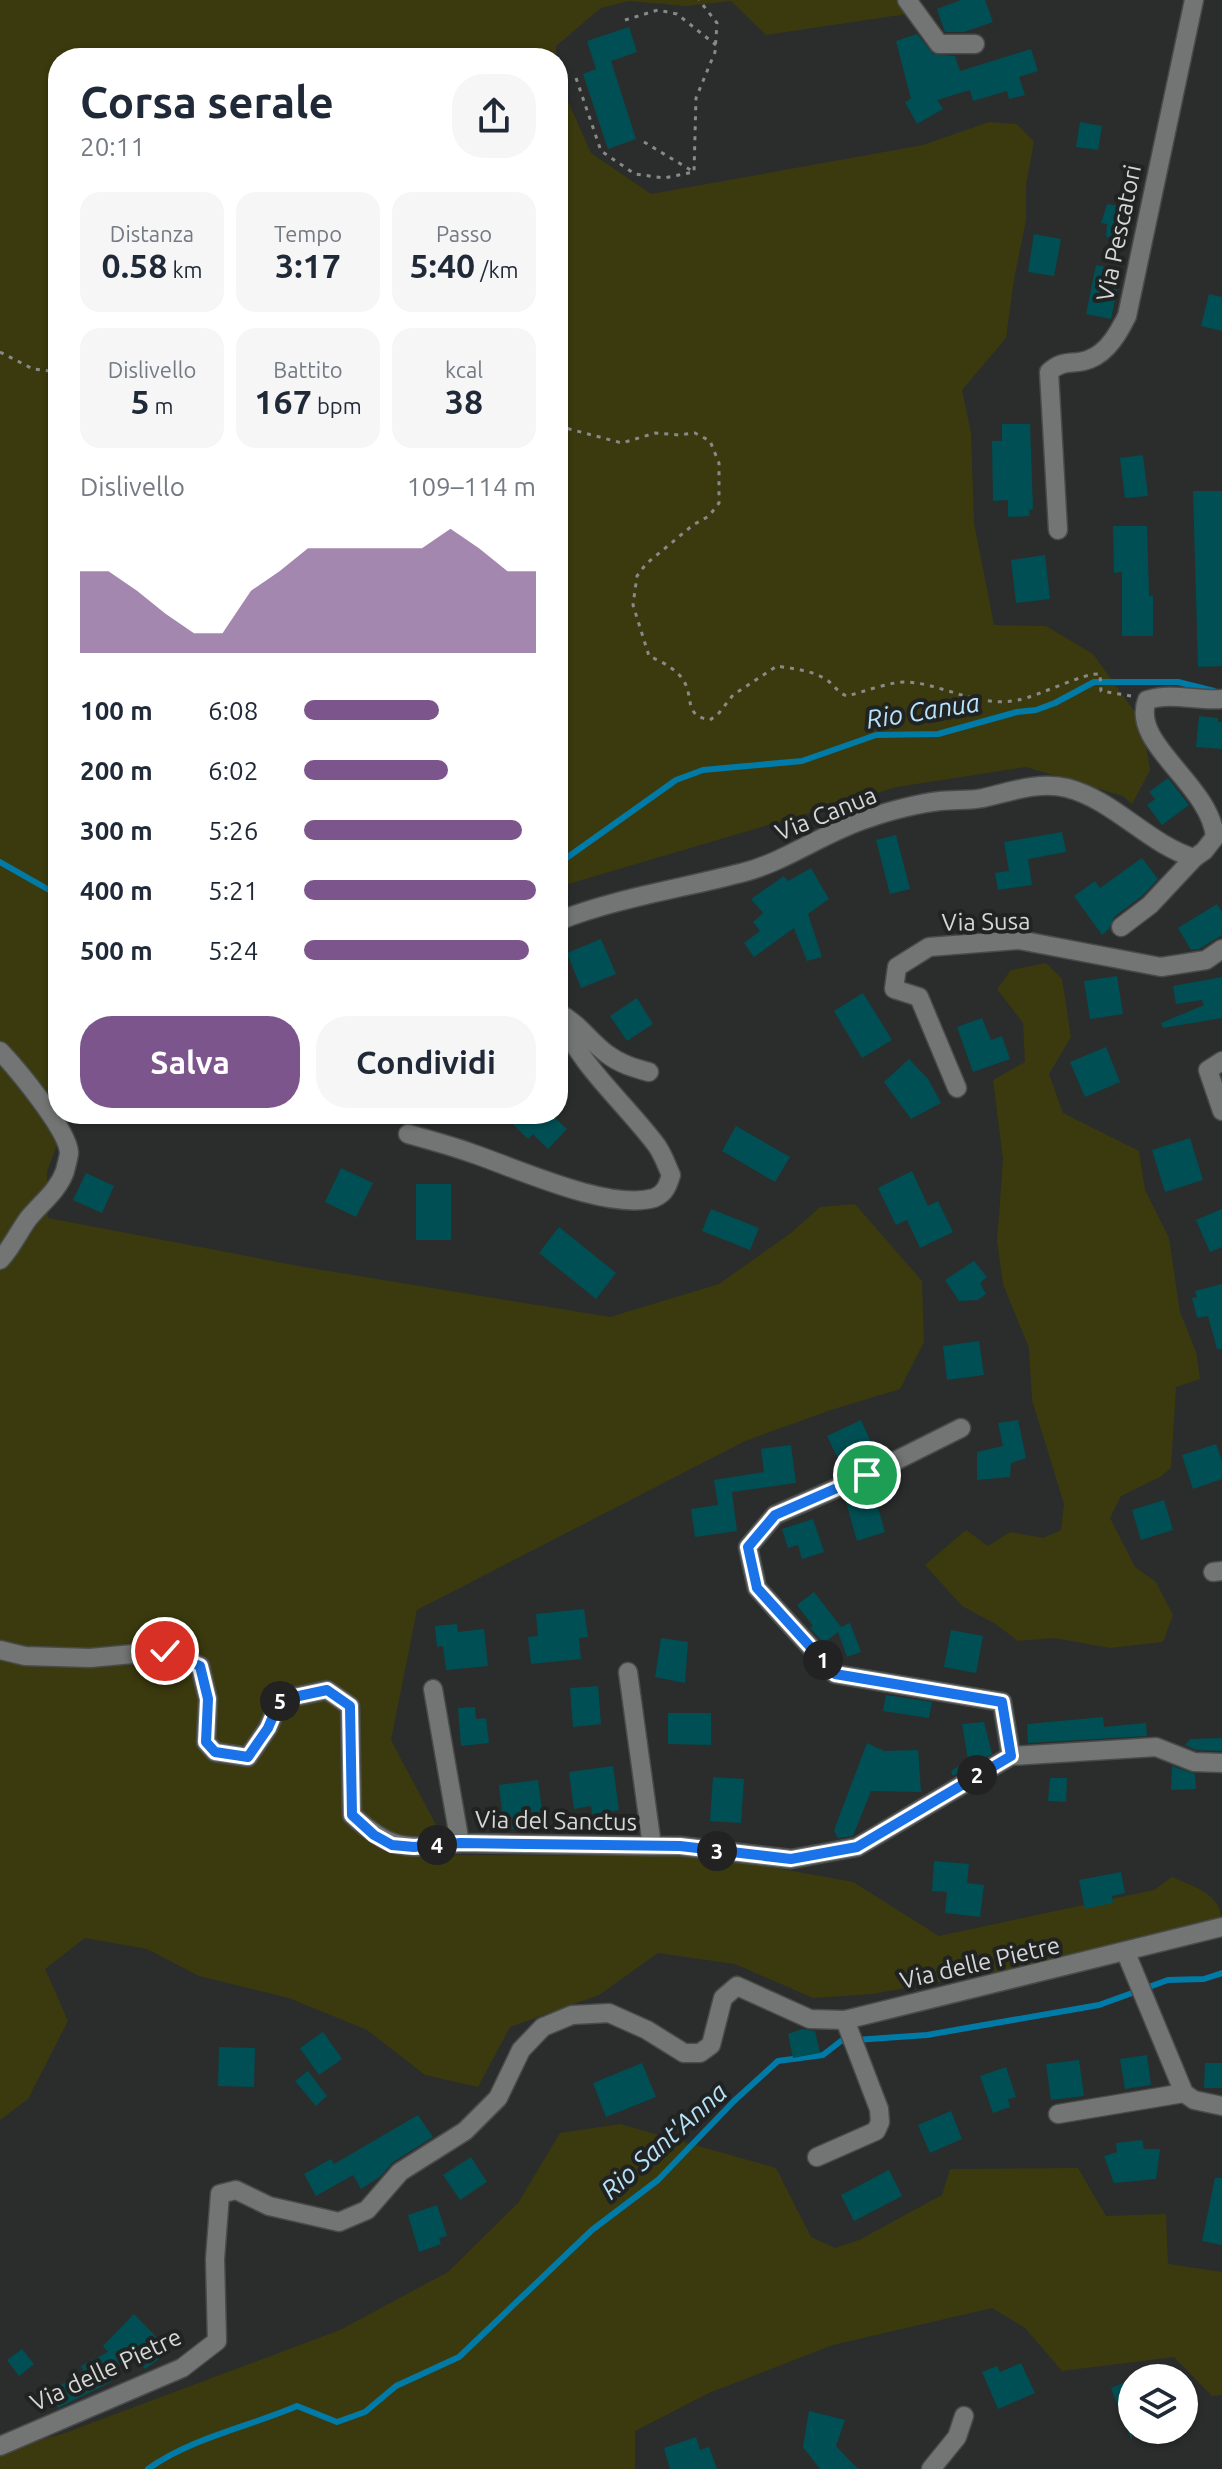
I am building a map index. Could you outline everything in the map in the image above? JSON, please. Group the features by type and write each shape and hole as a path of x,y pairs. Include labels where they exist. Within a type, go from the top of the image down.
{"street":[{"path":"907,0 939,44 975,44"},
{"name":"Via Pescatori","path":"1058,530 1049,372 1058,364 1090,359 1119,333 1127,316 1194,0"},
{"path":"1121,927 1150,905 1215,837 1214,820 1204,802 1149,736 1143,720 1147,700 1173,696 1204,701 1222,699"},
{"name":"Via Canua","path":"568,917 599,905 742,873 870,817 938,801 979,799 1046,786 1079,792 1172,849 1194,858"},
{"name":"Via Susa","path":"957,1088 919,997 894,989 897,967 929,947 1019,940 1161,967 1206,960 1222,949"},
{"path":"568,1018 607,1054 626,1066 649,1072"},
{"path":"408,1134 470,1152 548,1181 623,1201 656,1198 667,1190 671,1175 656,1144 568,1043"},
{"path":"0,1051 48,1114"},
{"path":"1222,1061 1208,1070 1222,1111"},
{"path":"0,1260 13,1246 28,1219 42,1207 65,1171 69,1152 56,1124"},
{"path":"961,1428 867,1475 775,1515 748,1547 757,1588 835,1674 1002,1702 1011,1756"},
{"name":"Via del Sanctus","path":"0,1650 25,1656 90,1658 165,1651 200,1666 208,1699 206,1742 215,1752 248,1757 268,1728 280,1700 327,1690 350,1706 352,1815 374,1835 392,1845 680,1846 791,1859 857,1847 1011,1756 1156,1747 1194,1762 1222,1763"},
{"name":"Via del Sanctus","path":"628,1672 652,1846"},
{"name":"Via del Sanctus","path":"433,1689 460,1843"},
{"name":"Via delle Pietre","path":"0,2446 182,2368 217,2341 215,2259 220,2194 236,2190 269,2206 339,2222 367,2210 400,2172 465,2131 498,2098 521,2050 543,2027 572,2015 609,2013 647,2030 684,2053 700,2053 711,2045 723,1998 737,1986 810,2019 846,2023 1127,1958 1222,1927"},
{"path":"1127,1958 1184,2093 1194,2100 1222,2106"},
{"path":"817,2157 876,2131 880,2122 879,2109 846,2023"},
{"path":"1058,2114 1184,2093"},
{"path":"931,2469 957,2437 964,2416"}],"path":[{"path":"694,172 696,98 715,52 717,23 699,0"},
{"path":"625,20 658,10 677,14 716,45"},
{"path":"576,78 601,151 635,174 664,178 694,172"},
{"path":"644,142 694,172"},
{"path":"0,352 33,369 48,371"},
{"path":"568,429 622,443 655,433 695,433 710,441 719,463 719,503 709,516 693,525 646,564 637,576 633,605 649,656 665,663 681,677 690,695 692,712 697,717 710,720 733,695 777,666 806,670 827,680 847,696 906,681 989,703 1043,693 1091,673 1101,676 1101,691 1147,700"}],"shaded area":[{"path":"0,0 916,0 920,12 766,35 731,1 686,6 629,1 601,8 556,48 48,48 48,1124 65,1124 47,1171 48,1218 304,1267 610,1317 719,1284 791,1233 820,1207 855,1204 922,1281 924,1342 900,1389 745,1441 417,1610 391,1740 452,1855 709,1856 853,1882 939,1936 1154,1890 1172,1877 1212,1898 1221,1912 1222,1922 1089,1955 872,1994 813,1998 735,1964 658,1953 599,1995 510,2027 478,2087 425,2075 367,2030 289,1998 199,1976 147,1949 85,1938 45,1969 68,2021 28,2099 0,2120"},
{"path":"568,101 591,153 651,194 923,145 989,122 1017,124 1034,142 1026,185 1026,220 1006,338 962,390 971,433 974,523 994,625 1046,626 1093,654 1142,722 1150,770 1132,804 1123,796 1026,767 897,787 568,884"},
{"path":"1046,963 1062,979 1071,1037 1049,1074 1063,1113 1139,1151 1145,1190 1169,1238 1180,1312 1196,1352 1200,1379 1176,1387 1171,1468 1160,1477 1121,1496 1110,1518 1135,1567 1156,1582 1173,1615 1163,1642 1110,1648 1054,1638 1018,1641 994,1623 962,1606 925,1565 966,1530 988,1546 1010,1532 1043,1538 1061,1530 1064,1504 1032,1400 1029,1348 1003,1284 997,1241 1003,1160 993,1080 1025,1062 1023,1023 997,989 1011,970"},
{"path":"620,2124 776,2168 811,2237 835,2248 859,2240 942,2195 950,2169 1078,2168 1106,2216 1166,2214 1168,2264 1222,2272 1222,2395 1212,2396 1198,2382 1198,2364 1181,2364 1174,2357 1062,2371 1025,2328 992,2308 833,2345 709,2393 635,2431 635,2469 0,2469 0,2456 11,2448 62,2434 340,2330 448,2272 518,2203 560,2133"}],"building":[{"path":"961,0 985,0 993,22 964,32 945,32 937,9"},
{"path":"629,27 637,52 611,61 636,139 608,149 583,74 596,69 587,41"},
{"path":"917,34 933,54 955,56 960,71 1031,49 1038,71 1019,77 1025,95 1009,99 1007,91 973,101 970,90 937,100 943,109 917,124 905,102 911,99 896,41"},
{"path":"1080,122 1102,126 1098,150 1076,147"},
{"path":"1107,204 1125,207 1130,213 1127,239 1106,237 1107,224 1101,223"},
{"path":"1034,234 1061,239 1054,276 1028,272"},
{"path":"1096,265 1121,270 1111,319 1086,314"},
{"path":"1209,294 1222,297 1222,331 1201,326"},
{"path":"1002,424 1030,424 1033,509 1029,510 1030,516 1008,517 1008,500 993,501 992,441 1002,441"},
{"path":"1143,455 1148,496 1125,498 1120,458"},
{"path":"1193,491 1222,491 1222,666 1198,667"},
{"path":"1113,526 1147,526 1153,636 1122,636 1122,572 1114,573"},
{"path":"1045,555 1050,599 1016,603 1011,560"},
{"path":"1199,716 1218,718 1218,722 1222,722 1222,749 1196,747"},
{"path":"1168,778 1189,805 1162,825 1147,805 1155,799 1149,792"},
{"path":"1062,832 1066,852 1028,859 1032,885 998,890 995,873 1009,871 1004,842"},
{"path":"896,835 910,889 890,894 876,840"},
{"path":"1142,858 1158,879 1142,896 1114,917 1109,929 1102,935 1074,896 1095,881 1100,888"},
{"path":"811,868 829,899 808,914 822,957 807,961 794,928 754,957 744,943 760,931 753,922 763,913 751,899 784,876 788,881"},
{"path":"1217,904 1222,912 1222,935 1199,949 1191,950 1178,928"},
{"path":"601,939 616,974 581,988 568,953"},
{"path":"1117,976 1123,1014 1090,1019 1084,981"},
{"path":"1222,977 1222,1018 1163,1028 1161,1023 1204,1005 1202,1000 1176,1004 1173,986"},
{"path":"863,993 892,1040 862,1058 834,1011"},
{"path":"637,998 653,1024 627,1041 610,1016"},
{"path":"982,1018 991,1040 1002,1036 1010,1059 973,1072 957,1027"},
{"path":"1106,1047 1120,1082 1085,1097 1070,1062"},
{"path":"909,1059 928,1079 941,1103 911,1119 884,1082"},
{"path":"512,1124 562,1124 567,1129 548,1149 533,1134 528,1139"},
{"path":"736,1126 790,1157 775,1182 722,1151"},
{"path":"1190,1138 1203,1180 1165,1192 1152,1150"},
{"path":"341,1168 373,1183 356,1217 325,1202"},
{"path":"912,1171 928,1206 938,1201 953,1232 920,1248 907,1220 896,1225 878,1188"},
{"path":"86,1173 114,1186 102,1213 73,1200"},
{"path":"416,1184 451,1184 451,1240 416,1240"},
{"path":"711,1209 759,1228 750,1250 702,1231"},
{"path":"1222,1209 1222,1247 1210,1252 1196,1220"},
{"path":"559,1227 616,1273 596,1299 539,1253"},
{"path":"974,1261 987,1277 980,1283 986,1294 978,1300 959,1301 945,1280"},
{"path":"1222,1284 1222,1349 1217,1349 1208,1316 1197,1318 1192,1298 1197,1297 1195,1291"},
{"path":"979,1341 984,1375 947,1380 943,1346"},
{"path":"861,1420 875,1451 842,1467 827,1436"},
{"path":"1018,1420 1026,1458 1011,1463 1010,1477 977,1480 977,1452 1003,1446 998,1423"},
{"path":"1216,1444 1222,1461 1222,1479 1193,1489 1182,1455"},
{"path":"791,1445 796,1483 732,1492 737,1531 695,1537 691,1509 718,1505 714,1480 764,1472 761,1449"},
{"path":"874,1494 885,1532 857,1541 846,1502"},
{"path":"1164,1500 1173,1530 1141,1540 1132,1510"},
{"path":"813,1519 824,1552 802,1559 798,1545 788,1548 782,1529"},
{"path":"814,1592 841,1627 850,1623 861,1652 847,1657 838,1632 824,1643 810,1628 813,1626 797,1605"},
{"path":"584,1609 588,1637 579,1638 581,1659 531,1664 528,1637 538,1636 536,1614"},
{"path":"457,1624 458,1632 484,1629 488,1666 446,1670 443,1646 437,1647 435,1626"},
{"path":"951,1630 983,1636 976,1673 944,1667"},
{"path":"661,1638 688,1642 685,1683 655,1677"},
{"path":"598,1686 601,1724 573,1727 570,1688"},
{"path":"886,1695 932,1702 929,1718 883,1711"},
{"path":"475,1707 476,1719 486,1718 489,1743 461,1746 458,1708"},
{"path":"668,1713 711,1713 711,1745 668,1744"},
{"path":"1103,1717 1104,1727 1146,1723 1147,1736 1028,1743 1027,1724"},
{"path":"984,1722 992,1754 972,1760 972,1765 953,1776 951,1771 968,1760 962,1724"},
{"path":"1222,1738 1222,1751 1196,1750 1185,1745 1190,1739"},
{"path":"867,1743 884,1751 918,1750 921,1792 871,1791 853,1836 838,1838 834,1831"},
{"path":"613,1766 619,1810 592,1814 591,1806 574,1809 569,1772"},
{"path":"1172,1766 1195,1774 1196,1789 1171,1790"},
{"path":"713,1777 744,1779 741,1823 710,1821"},
{"path":"1050,1778 1067,1778 1066,1802 1048,1801"},
{"path":"538,1780 544,1825 504,1830 499,1785"},
{"path":"934,1861 969,1864 967,1883 984,1885 980,1917 945,1913 947,1892 932,1891"},
{"path":"1121,1872 1125,1893 1112,1896 1113,1903 1085,1909 1079,1880"},
{"path":"802,2029 815,2031 820,2053 793,2058 788,2034"},
{"path":"323,2032 342,2059 319,2075 300,2048"},
{"path":"219,2047 255,2048 254,2087 218,2086"},
{"path":"1147,2055 1151,2085 1125,2089 1120,2059"},
{"path":"1079,2060 1084,2096 1051,2100 1046,2064"},
{"path":"642,2063 656,2097 606,2117 593,2083"},
{"path":"1205,2063 1222,2063 1222,2088 1204,2088"},
{"path":"1006,2067 1016,2097 1008,2099 1010,2107 993,2113 980,2076"},
{"path":"308,2071 327,2096 316,2106 295,2081"},
{"path":"951,2111 962,2139 930,2153 918,2125"},
{"path":"418,2115 433,2137 393,2162 381,2176 361,2189 353,2175 316,2196 304,2174 331,2159 334,2164"},
{"path":"1142,2140 1144,2149 1160,2149 1156,2179 1114,2183 1104,2156 1117,2152 1116,2143"},
{"path":"471,2157 487,2182 460,2200 443,2175"},
{"path":"889,2170 902,2196 854,2221 841,2195"},
{"path":"1215,2178 1222,2178 1222,2245 1202,2241"},
{"path":"437,2205 447,2236 439,2238 441,2244 419,2252 408,2215"},
{"path":"134,2314 170,2351 145,2369 131,2354 109,2377 111,2382 58,2408 49,2391 84,2372 81,2366 108,2352 103,2346"},
{"path":"22,2349 34,2364 19,2376 7,2360"},
{"path":"1021,2363 1035,2393 998,2409 982,2372 997,2366 1000,2372"},
{"path":"1118,2385 1118,2406 1111,2388"},
{"path":"809,2411 845,2420 836,2446 858,2469 820,2469 803,2447"},
{"path":"696,2437 700,2450 709,2447 717,2469 670,2469 664,2448"}],"waterway":[{"name":"Rio Canua","path":"568,857 676,780 703,770 802,761 876,735 938,734 1017,712 1036,710 1094,682 1178,682 1214,691"},
{"name":"Rio Canua","path":"0,862 48,889"},
{"name":"Rio Sant'Anna","path":"148,2469 201,2441 297,2406 337,2422 365,2412 396,2386 459,2357 592,2230 658,2180 734,2101 778,2061 823,2055 841,2041 927,2035 1099,2005 1168,1980 1204,1979 1222,1973"}],"route":[{"path":"165,1651 200,1666 208,1699 206,1742 215,1752 248,1757 268,1728 280,1700 327,1690 350,1706 352,1815 374,1835 392,1845 680,1846 791,1859 857,1847 1011,1756 1002,1702 835,1674 757,1588 748,1547 775,1515 867,1475"}]}
